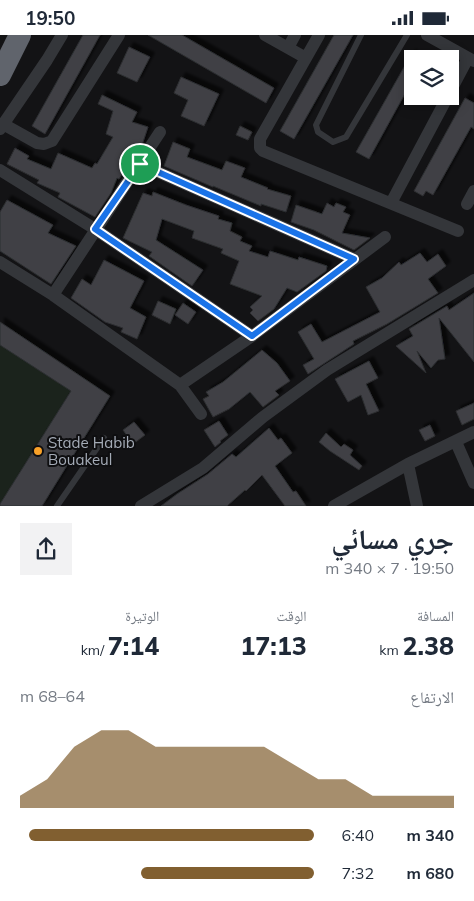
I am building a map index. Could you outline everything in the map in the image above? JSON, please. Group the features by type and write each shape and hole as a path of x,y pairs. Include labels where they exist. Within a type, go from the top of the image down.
{"highway":[{"path":"0,75 18,41"}],"street":[{"path":"62,35 47,61 2,126 37,143 44,144 52,141 119,35"},
{"path":"265,35 306,58"},
{"path":"288,48 295,35"},
{"path":"319,35 260,139 260,148 263,151 458,231"},
{"path":"434,37 471,59 459,78"},
{"path":"392,203 443,105"},
{"path":"53,295 160,132"},
{"path":"140,164 354,259"},
{"path":"0,170 95,229 252,336"},
{"path":"467,204 474,191"},
{"path":"180,385 252,336 385,237"},
{"path":"0,262 53,295 180,385 201,414"},
{"path":"141,506 203,468 263,417 327,370 474,280"},
{"path":"334,506 408,464 474,432"},
{"path":"456,442 474,483"},
{"path":"408,464 416,506"}],"lane":[{"path":"361,35 316,125 318,132 334,142 346,137 407,35"},
{"path":"58,506 104,438"}],"shaded area":[{"name":"Stade Habib Bouakeul","path":"0,322 110,396 0,506"}],"building":[{"path":"83,35 100,35 45,134 32,126"},
{"path":"148,35 182,35 274,88 266,103"},
{"path":"334,35 353,35 294,139 280,131"},
{"path":"129,47 150,57 137,82 117,73"},
{"path":"404,67 404,96 369,159 356,152"},
{"path":"181,77 219,94 204,126 181,116 188,100 174,93"},
{"path":"102,95 137,112 132,122 148,127 142,145 119,179 117,178 111,193 95,217 58,197 60,193 37,183 39,180 7,164 15,148 29,156 27,159 51,169 58,153 92,168 95,163 97,164 113,137 106,134 113,111 98,104"},
{"path":"465,98 474,103 474,129 471,127 433,195 426,191 423,196 414,191"},
{"path":"240,126 252,132 248,140 236,135"},
{"path":"173,142 190,149 187,157 222,170 226,161 245,168 241,177 267,189 291,196 286,212 261,204 261,206 164,166"},
{"path":"153,192 219,216 218,219 232,223 230,231 242,237 240,241 252,246 249,251 268,257 270,251 298,260 299,257 327,266 326,271 297,292 287,288 274,309 258,321 250,313 253,310 250,307 262,296 230,284 239,261 221,253 223,249 192,238 194,231 162,219 156,240 203,270 192,286 149,256 152,252 123,238 143,193 152,196"},
{"path":"7,200 53,225 48,233 76,246 51,284 0,251 0,212"},
{"path":"327,203 334,207 336,203 346,207 343,212 350,215 342,233 370,238 354,250 314,230 291,222 296,205 322,214"},
{"path":"420,253 427,262 438,254 446,266 428,279 438,293 387,324 353,341 354,344 308,374 303,365 314,359 298,332 311,324 322,342 380,312 366,287 382,278 399,262 401,265"},
{"path":"104,260 144,281 130,308 146,317 137,339 121,332 123,328 105,322 71,298 82,279 91,285"},
{"path":"474,293 474,362 439,318 445,359 438,360 431,368 417,351 426,373 396,346 413,336 409,329 447,306 449,310"},
{"path":"158,301 176,309 170,324 152,315"},
{"path":"183,303 196,312 188,324 175,315"},
{"path":"0,322 110,396 42,506 0,506 0,504 71,391 0,345"},
{"path":"262,350 277,363 290,381 275,391 279,395 263,407 250,392 229,409 213,417 203,399 209,396 206,392 223,382"},
{"path":"369,361 378,378 366,384 379,411 368,415 361,395 348,402 335,379"},
{"path":"474,403 474,419 462,425 456,411"},
{"path":"219,421 228,435 215,447 204,430"},
{"path":"134,422 145,435 133,444 123,430"},
{"path":"430,425 435,436 425,441 419,430"},
{"path":"269,428 278,440 281,438 292,453 275,466 293,492 296,491 306,506 285,506 262,475 227,506 161,506 208,474 232,454 236,457"},
{"path":"326,433 341,447 344,444 353,450 350,455 362,466 359,470 319,442"}],"place":[{"name":"Stade Habib Bouakeul","path":"38,451"}],"route":[{"path":"140,164 354,259 252,336 95,229 140,164"}]}
